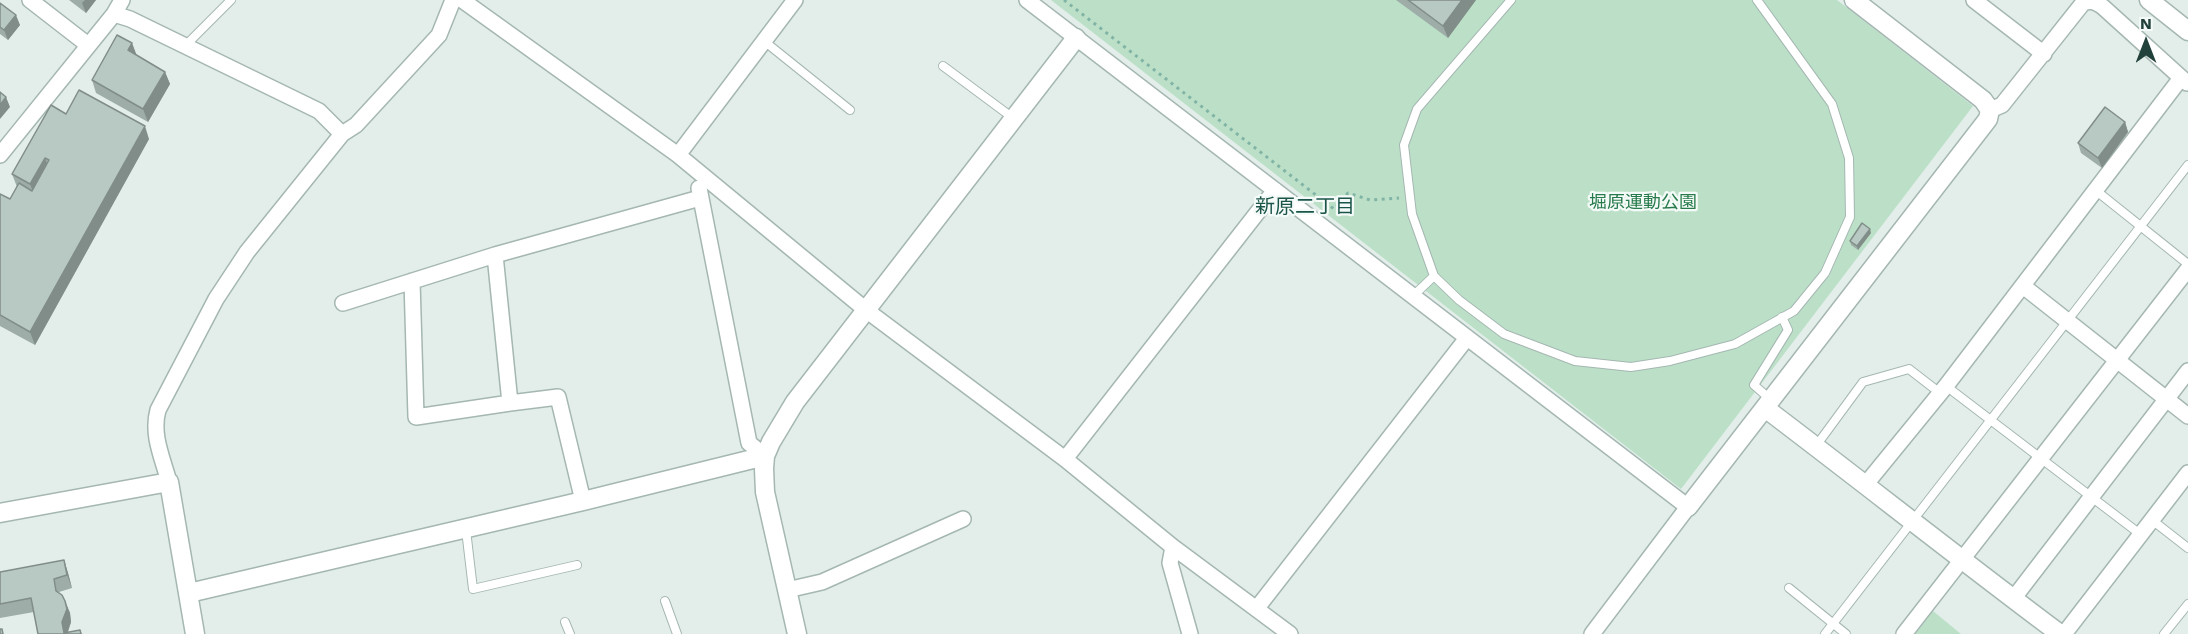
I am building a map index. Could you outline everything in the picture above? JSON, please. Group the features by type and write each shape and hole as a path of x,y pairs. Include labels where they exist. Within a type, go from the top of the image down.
{"street":[{"path":"30,0 88,45"},
{"path":"0,155 114,14 122,0"},
{"path":"195,634 169,482 154,423 158,410 216,299 247,252 342,134 356,125 439,35 453,0"},
{"path":"462,0 678,155 866,310 1065,459 1173,547 1290,634"},
{"path":"678,155 795,0"},
{"path":"1027,0 1688,507"},
{"path":"1592,634 1988,119 1990,110 1983,100 1854,0"},
{"path":"1974,0 2044,54"},
{"path":"1866,484 2023,286 2094,189 2184,81 2103,7 2094,1 2081,1 2044,54 2002,105 1990,110"},
{"path":"2152,1 2188,32"},
{"path":"114,14 130,19 319,111 342,134"},
{"path":"797,634 765,492 765,456 779,427 795,402 1076,38"},
{"path":"696,170 749,443 765,456"},
{"path":"1065,459 1275,190"},
{"path":"343,303 495,255 700,198"},
{"path":"495,255 510,404"},
{"path":"1904,634 2188,269"},
{"path":"412,281 416,417 558,396 583,501"},
{"path":"2023,286 2188,416"},
{"path":"1257,608 1467,338"},
{"path":"2013,599 2188,372"},
{"path":"1768,404 1816,446 1912,522 2062,634 2188,473"},
{"path":"189,593 765,456"},
{"path":"0,513 169,482"},
{"path":"787,591 822,582 963,519"},
{"path":"1173,547 1170,563 1190,634"}],"lane":[{"path":"185,46 231,0"},
{"path":"1511,0 1417,109 1404,144 1412,214 1434,276 1459,300 1504,334 1575,361 1631,367 1670,362 1735,344 1794,311 1825,273 1850,217 1849,158 1832,104 1757,0"},
{"path":"764,41 850,110"},
{"path":"943,66 1015,118"},
{"path":"1825,634 2188,165"},
{"path":"2094,189 2188,264"},
{"path":"1413,296 1434,276"},
{"path":"1768,404 1754,385 1788,330 1782,317"},
{"path":"1816,446 1863,382 1909,369 1991,419 2140,534"},
{"path":"2152,520 2188,548"},
{"path":"466,528 473,589 577,565"},
{"path":"1789,588 1846,634"},
{"path":"665,601 677,634"},
{"path":"2164,634 2188,604"},
{"path":"565,622 570,634"}],"path":[{"path":"1064,0 1334,209 1348,193 1370,200 1410,197"}],"green space":[{"name":"堀原運動公園","path":"1051,0 1837,0 1973,106 1681,489"},
{"path":"1933,611 1961,634 1915,634"}],"building":[{"path":"1408,0 1462,0 1443,26"},
{"path":"0,3 16,15 4,30 0,27"},
{"path":"117,35 132,43 128,50 165,72 143,109 92,80"},
{"path":"79,90 145,126 30,332 0,315 0,194 10,199 19,183 32,191 49,160 45,158 30,184 12,174 51,105 66,114"},
{"path":"0,92 6,97 0,105"},
{"path":"2105,107 2125,122 2098,158 2078,143"},
{"path":"1862,223 1870,229 1857,246 1850,241"},
{"path":"64,560 67,575 54,579 56,591 62,595 67,609 62,622 64,633 80,630 81,634 38,634 31,598 0,604 0,572"}],"district":[{"name":"新原二丁目","path":"1305,207"}]}
